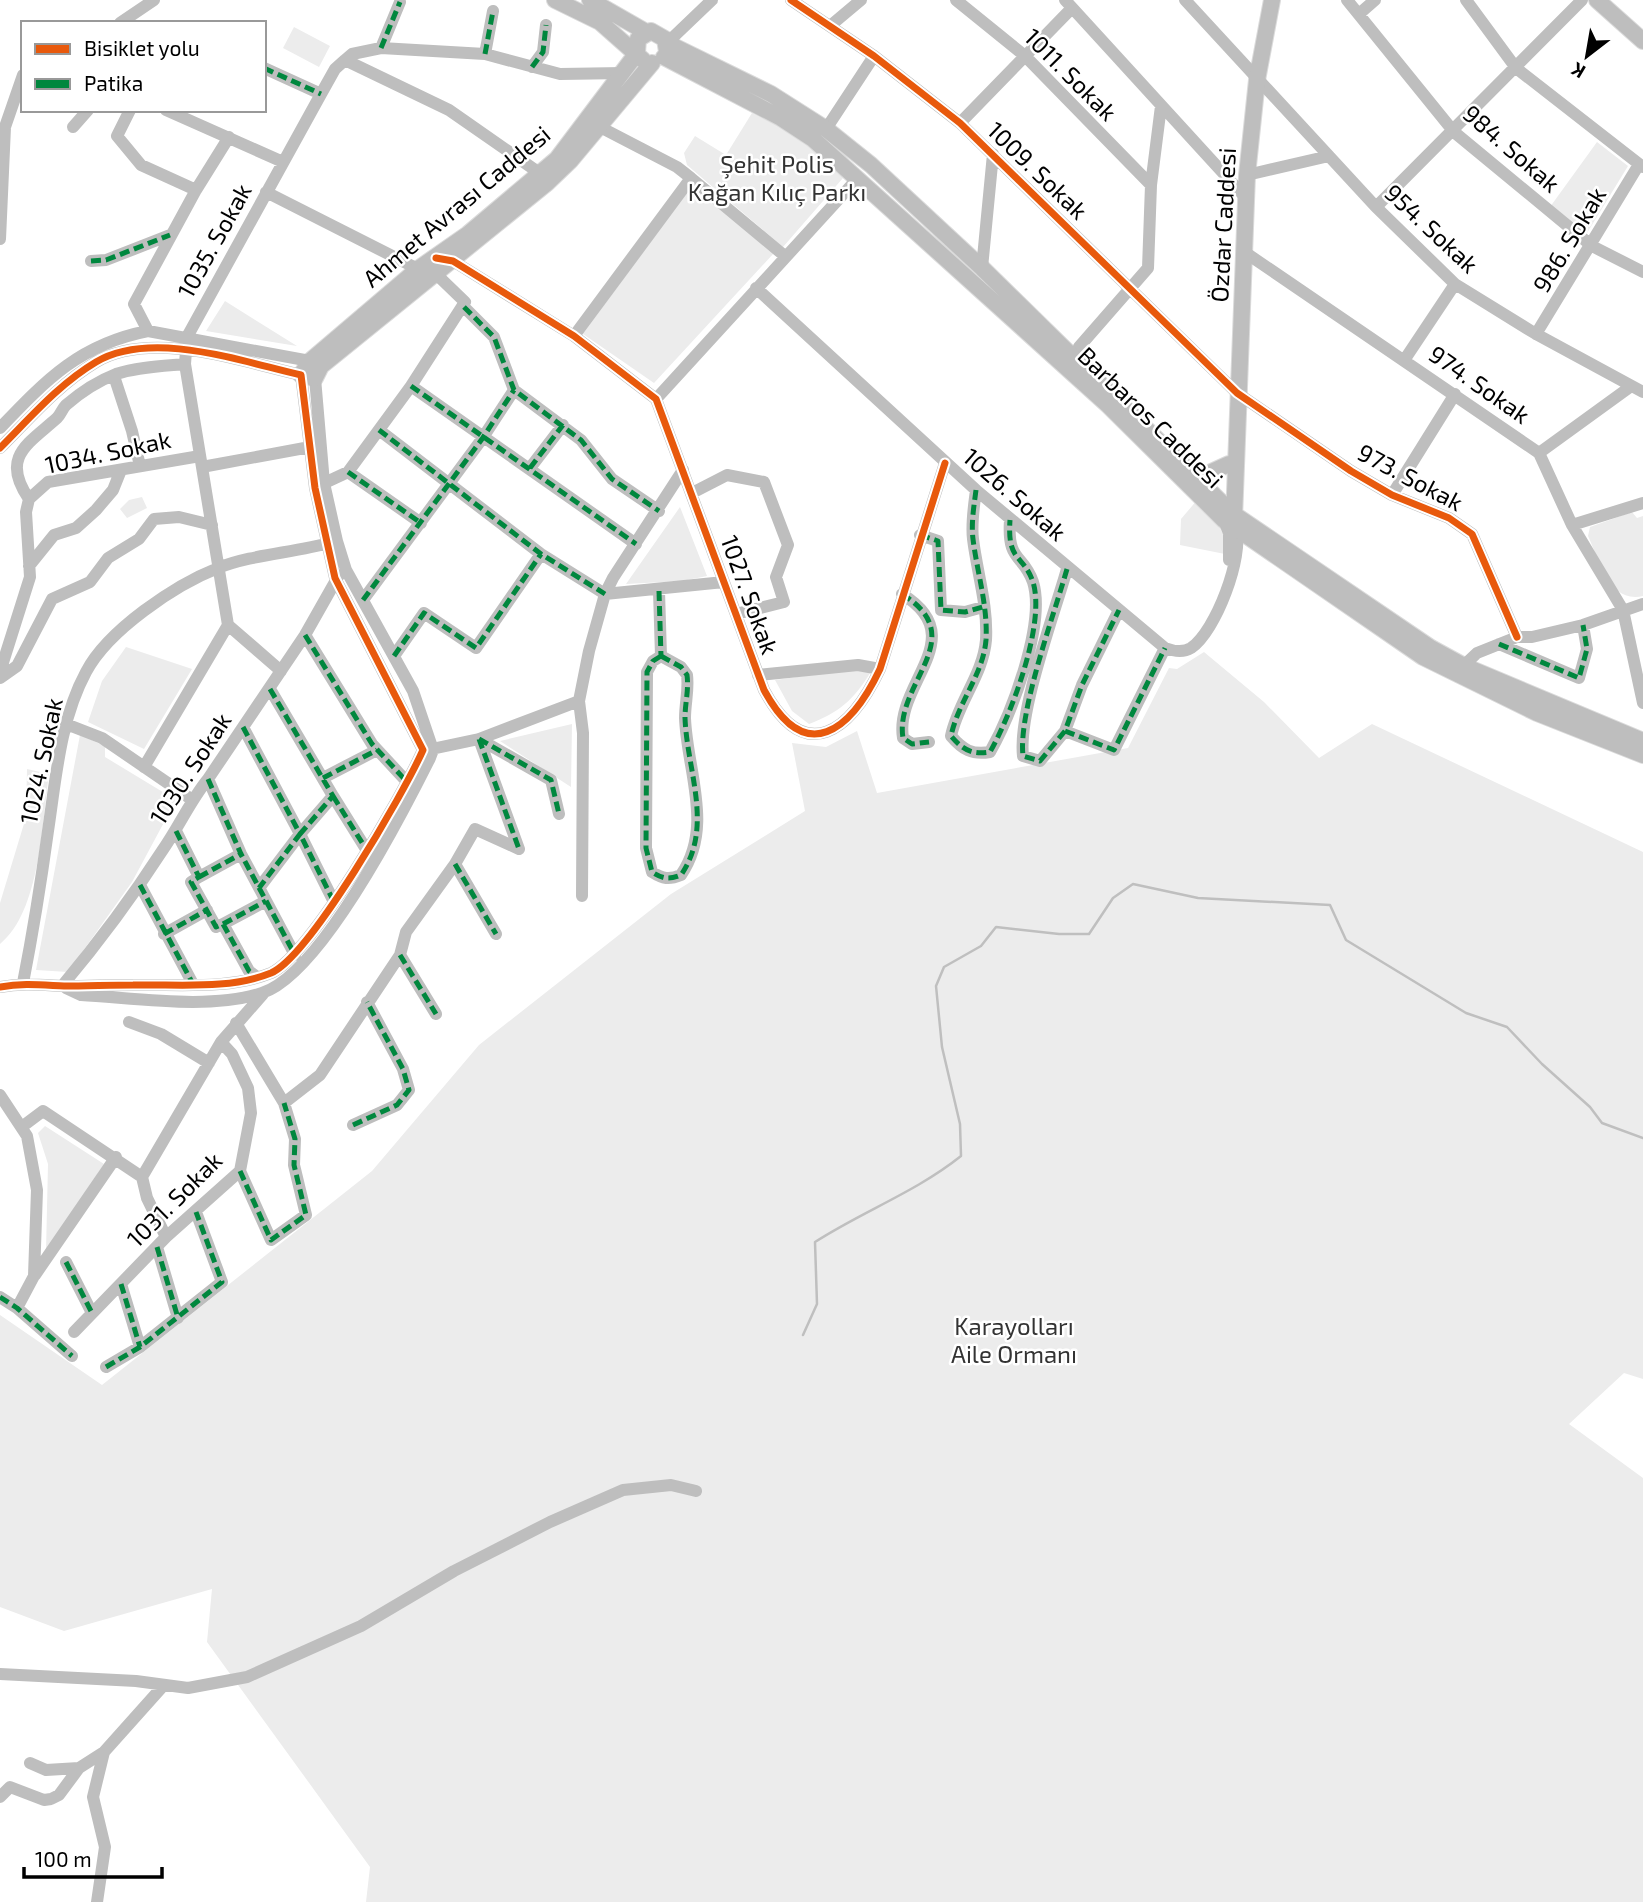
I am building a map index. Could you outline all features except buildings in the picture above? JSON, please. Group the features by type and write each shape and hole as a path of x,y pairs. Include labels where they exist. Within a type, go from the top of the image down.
{"main road":[{"path":"555,0 600,22 643,61 661,54 657,32 646,32 590,0"},
{"name":"Özdar Caddesi","path":"1229,516 1246,253 1247,175 1257,80 1272,0"},
{"path":"1597,0 1643,41"},
{"path":"637,53 636,43 646,32"},
{"name":"Ahmet Avrası Caddesi","path":"543,178 637,53"},
{"name":"Ahmet Avrası Caddesi","path":"312,370 543,178 598,126 661,54"},
{"name":"Barbaros Caddesi","path":"661,54 771,94 827,129 871,165 982,268 1185,466 1229,516 1431,648 1459,670 1540,714 1643,755"},
{"name":"Barbaros Caddesi","path":"661,54 781,118 813,139 1269,551 1423,657 1643,741"},
{"name":"Ahmet Avrası Caddesi","path":"312,370 418,269 441,264"},
{"path":"1185,466 1207,474 1232,458"}],"street":[{"path":"123,21 154,0"},
{"path":"661,54 712,0"},
{"name":"1009. Sokak","path":"791,0 874,56 960,123 1237,393"},
{"path":"830,26 861,0"},
{"name":"1011. Sokak","path":"956,0 1025,56 1151,185"},
{"name":"954. Sokak","path":"1185,0 1376,207 1455,284 1536,334 1643,392"},
{"name":"984. Sokak","path":"1347,0 1454,132 1592,246 1643,272"},
{"path":"1359,14 1375,0"},
{"path":"1466,0 1516,68 1641,167"},
{"path":"1376,207 1454,132 1582,0"},
{"path":"382,48 400,2"},
{"path":"960,123 1025,56 1069,4 1246,198"},
{"path":"485,54 494,11"},
{"path":"532,67 543,52 546,24"},
{"path":"543,178 449,110 345,60 352,54 382,48 485,54 560,74 624,73"},
{"path":"827,129 874,56"},
{"name":"1035. Sokak","path":"186,343 266,191 335,69 345,60"},
{"path":"266,69 321,94"},
{"path":"0,239 5,127 21,81"},
{"path":"1079,347 1147,268 1151,185 1161,106"},
{"path":"73,127 86,112"},
{"path":"129,112 117,136 141,165 196,190"},
{"path":"171,112 283,162"},
{"path":"598,126 677,167 786,257"},
{"path":"148,331 134,304 196,190 229,137"},
{"path":"982,268 993,154"},
{"path":"1247,175 1329,156"},
{"name":"986. Sokak","path":"1536,334 1641,167"},
{"path":"574,336 691,178"},
{"path":"441,264 574,336 656,399 858,178"},
{"path":"266,191 418,269"},
{"path":"91,261 106,260 170,236"},
{"name":"974. Sokak","path":"1246,253 1539,453 1572,525 1623,610 1643,704"},
{"path":"319,485 348,472 464,307 465,302 441,264"},
{"path":"1405,359 1455,284"},
{"name":"1026. Sokak","path":"756,288 945,463 1067,569 1165,648"},
{"path":"464,307 494,337 514,390 581,440 612,479 659,511"},
{"path":"0,428 28,399 80,355 100,344 148,331 186,343 312,370"},
{"path":"144,767 228,625 185,364 186,343"},
{"path":"0,448 62,387 98,361 140,349 186,343"},
{"path":"0,675 30,577 26,512 29,499 20,486 15,468 21,451 33,436 60,416 63,407 91,386 114,376 185,364"},
{"path":"312,370 310,447 331,542 335,578 428,750"},
{"path":"312,370 319,485"},
{"path":"114,376 140,466"},
{"path":"411,386 482,439 530,468 636,544"},
{"path":"1539,453 1630,387"},
{"path":"363,600 482,439 514,390"},
{"name":"973. Sokak","path":"1237,393 1392,495 1449,518 1472,534 1517,637"},
{"path":"1392,495 1455,394"},
{"name":"1027. Sokak","path":"656,399 758,675 772,705 786,721 803,732 823,734 833,731 857,709 880,669 920,535 945,463"},
{"path":"530,468 563,425"},
{"path":"379,430 541,554 605,594 659,591 724,582"},
{"name":"1034. Sokak","path":"29,499 48,482 140,466 310,447"},
{"path":"29,566 54,535 76,528 96,510 113,490 121,470"},
{"path":"582,896 583,733 579,701 582,681 605,594 683,470"},
{"path":"348,472 421,523"},
{"path":"692,493 727,475 764,482 788,545 776,577 784,601 736,614"},
{"path":"976,490 973,537 982,583 986,638 983,661 955,718 951,736 961,747 975,754 990,752 1007,722 1023,675 1037,600 1032,580 1014,556 1008,541 1010,520"},
{"path":"1572,525 1643,503"},
{"path":"1065,731 1114,750 1165,648 1181,651 1190,648 1201,637 1222,600 1233,564 1229,516"},
{"path":"0,675 17,666 52,598 90,582 108,558 139,539 154,519 179,517 212,525"},
{"path":"920,535 938,541 941,610 965,612 983,607"},
{"path":"142,1177 221,1042 265,992 301,967 345,906 402,812 428,750 412,691 331,542"},
{"name":"1024. Sokak","path":"23,983 66,724 87,670 106,645 172,593 219,567 331,542"},
{"path":"1233,564 1248,550 1269,551"},
{"path":"394,656 424,613 476,648 541,554"},
{"path":"1067,569 1031,696 1022,744 1023,756 1040,761 1065,731 1082,685 1119,610"},
{"name":"1030. Sokak","path":"62,986 111,927 140,885 176,831 191,799 208,779 270,689 335,578 346,570"},
{"path":"659,591 661,656"},
{"path":"902,594 919,604 932,626 933,643 905,705 901,725 902,738 912,744 929,742"},
{"path":"1459,670 1477,653 1517,637 1532,637 1583,625 1643,604"},
{"path":"228,625 281,671"},
{"path":"1499,644 1579,678 1587,649 1583,625"},
{"path":"304,635 377,750 408,783"},
{"path":"661,656 672,661 687,675 685,715 699,811 692,856 681,876 673,879 663,878 652,872 646,848 647,672 653,661 661,656"},
{"path":"758,675 859,665 880,669"},
{"path":"270,689 366,849"},
{"path":"0,987 23,983 62,986 193,984 257,977 274,971 295,955 334,902 428,750 479,739 579,701"},
{"path":"66,724 102,738 191,799"},
{"path":"243,727 334,902"},
{"path":"479,739 551,780 559,814"},
{"path":"284,1103 320,1075 400,955 406,932 456,864 475,829 519,849 479,739"},
{"path":"323,778 377,750"},
{"path":"208,779 241,853 295,955"},
{"path":"259,888 333,796"},
{"path":"176,831 199,877"},
{"path":"241,853 191,882 216,927 266,901"},
{"path":"456,864 496,934"},
{"path":"140,885 193,984"},
{"path":"164,934 206,910"},
{"path":"223,924 249,971 257,977"},
{"path":"400,955 436,1014"},
{"path":"62,986 81,995 163,1000 246,998 265,992 274,971"},
{"path":"353,1125 397,1105 409,1090 403,1069 367,1002"},
{"path":"129,1022 161,1034 209,1063"},
{"path":"236,1023 284,1103 295,1139 294,1165 306,1215 271,1240 240,1171"},
{"name":"1031. Sokak","path":"74,1332 161,1242 240,1171 251,1113 248,1088 232,1054 221,1042"},
{"path":"0,1096 23,1126 37,1190 34,1276"},
{"path":"23,1126 43,1111 116,1157 142,1177 161,1242 178,1318"},
{"path":"18,1308 34,1276 116,1157"},
{"path":"106,1367 140,1347 222,1282 196,1212"},
{"path":"66,1262 92,1313"},
{"path":"121,1284 140,1347"},
{"path":"0,1297 18,1308 72,1356"},
{"path":"0,1674 136,1681 188,1688 247,1677 360,1626 454,1571 550,1522 623,1490 671,1485 696,1491"},
{"path":"0,1797 10,1787 44,1800 59,1795 79,1768 104,1752 163,1686"},
{"path":"97,1902 105,1847 93,1797 104,1752"},
{"path":"30,1763 46,1770 79,1768"}],"green space":[{"path":"294,27 330,46 319,67 283,48"},
{"name":"Şehit Polis Kağan Kılıç Parkı","path":"752,113 817,148 837,167 843,178 783,247 687,165 684,153 695,136 726,155"},
{"path":"1597,142 1628,166 1587,233 1550,207"},
{"path":"692,185 774,253 654,383 583,334"},
{"path":"225,301 297,346 206,331"},
{"path":"142,497 147,508 127,518 120,509 129,500"},
{"path":"1198,499 1226,525 1225,554 1180,545 1181,519"},
{"path":"680,507 707,576 682,581 626,584"},
{"path":"1632,512 1637,518 1643,516 1643,596 1631,597 1614,587 1607,578 1588,536 1590,527"},
{"path":"126,647 192,669 144,749 88,722 102,681"},
{"name":"Karayolları Aile Ormanı","path":"1204,652 1264,702 1319,758 1372,724 1643,852 1643,1379 1624,1373 1569,1424 1643,1478 1643,1902 366,1902 370,1867 207,1642 212,1589 64,1631 0,1607 0,1315 102,1385 372,1171 479,1045 671,894 805,811 792,743 826,747 857,731 877,793 1128,748 1169,668 1177,669"},
{"path":"856,669 870,673 858,691 837,710 809,724 792,711 775,680"},
{"path":"572,724 571,787 500,741"},
{"path":"80,735 105,746 105,757 176,800 132,882 68,972 36,970"},
{"path":"27,769 49,774 41,841 24,911 13,930 0,944 0,903 26,817"},
{"path":"45,1126 104,1164 46,1251 48,1164 38,1133"}],"waterway":[{"path":"803,1335 817,1304 815,1242 908,1191 961,1156 960,1124 942,1047 936,986 944,967 981,946 996,927 1059,934 1089,934 1113,898 1133,884 1198,898 1330,905 1346,940 1466,1013 1507,1027 1542,1064 1590,1107 1602,1123 1643,1138"}],"marked path":[{"path":"381,48 400,2"},
{"path":"485,54 493,11"},
{"path":"532,67 543,52 546,25"},
{"path":"266,69 321,94"},
{"path":"91,261 106,260 170,235"},
{"path":"464,307 494,337 514,390 581,440 612,479 659,511"},
{"path":"411,386 636,544"},
{"path":"363,600 482,439 514,390"},
{"path":"530,468 563,425"},
{"path":"379,430 541,554 605,594"},
{"path":"348,472 421,523"},
{"path":"976,490 972,533 984,602 986,640 980,665 951,736 964,748 978,753 990,752 1007,716 1024,669 1035,621 1033,582 1013,551 1010,520"},
{"path":"920,535 938,541 941,610 965,612 983,607"},
{"path":"394,656 424,613 476,648 541,554"},
{"path":"1067,569 1031,690 1023,737 1023,756 1040,761 1065,731 1082,685 1119,610"},
{"path":"659,591 661,656"},
{"path":"902,594 922,611 931,627 931,644 926,662 903,718 903,738 912,744 929,742"},
{"path":"1499,644 1579,678 1587,649 1583,625"},
{"path":"305,635 372,744 408,783"},
{"path":"1065,731 1114,750 1165,648"},
{"path":"661,656 681,667 687,675 685,718 697,818 691,857 681,875 669,878 652,872 646,848 647,672 653,661 661,656"},
{"path":"270,689 333,796 300,834 334,902"},
{"path":"243,727 300,834 259,888"},
{"path":"479,739 551,780 559,814"},
{"path":"479,739 519,849"},
{"path":"323,778 377,750"},
{"path":"208,779 241,854 295,955"},
{"path":"333,796 366,849"},
{"path":"176,831 199,877 191,882 216,927 223,924 249,971 257,977"},
{"path":"199,877 241,854"},
{"path":"455,864 496,934"},
{"path":"140,885 193,984"},
{"path":"223,924 266,901"},
{"path":"164,934 207,910"},
{"path":"400,955 436,1014"},
{"path":"353,1125 397,1105 409,1090 403,1069 367,1002"},
{"path":"240,1171 271,1240 306,1215 294,1165 295,1139 284,1103"},
{"path":"106,1367 140,1347 222,1282 196,1212"},
{"path":"157,1247 178,1318"},
{"path":"66,1262 92,1313"},
{"path":"121,1284 140,1347"},
{"path":"0,1297 17,1308 72,1356"}],"cycle path":[{"path":"791,0 874,56 960,123 1237,393 1351,471 1392,495 1449,518 1472,534 1517,637"},
{"path":"436,258 453,261 574,336 656,399 764,690 780,714 796,728 812,734 827,732 842,723 868,691 880,669 945,463"},
{"path":"0,448 70,380 96,362 119,353 144,348 198,351 301,375 315,488 335,578 423,750 377,835 331,906 309,937 288,960 271,973 238,982 203,985 0,987"}]}
